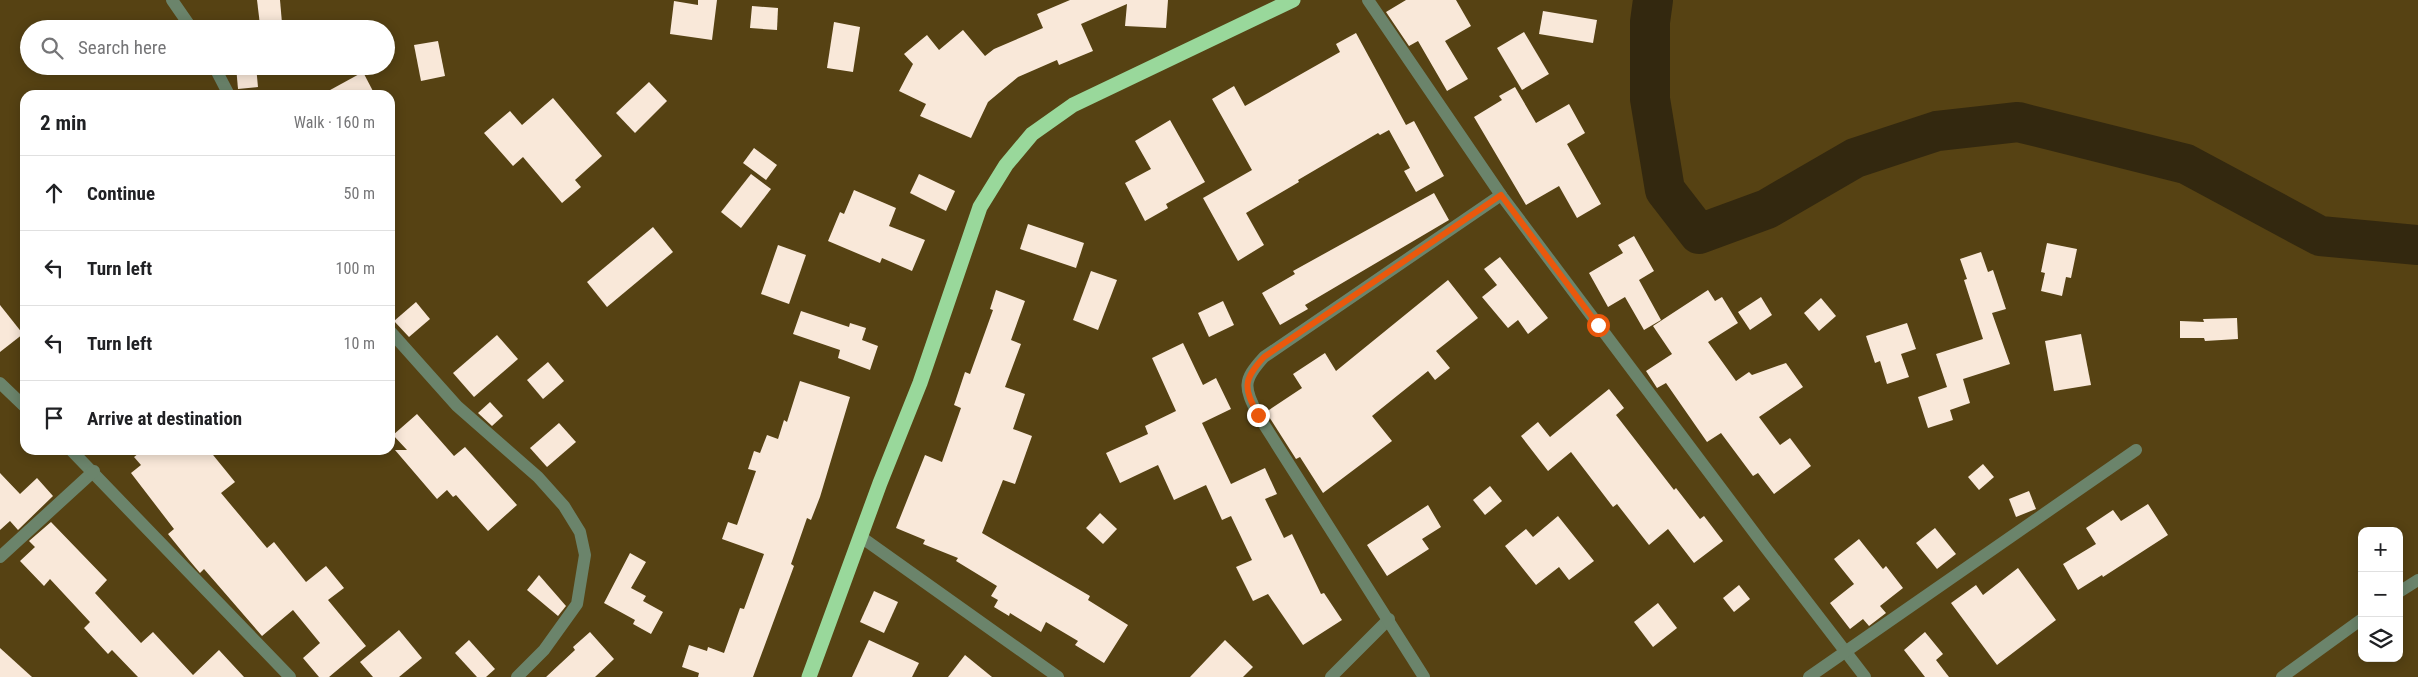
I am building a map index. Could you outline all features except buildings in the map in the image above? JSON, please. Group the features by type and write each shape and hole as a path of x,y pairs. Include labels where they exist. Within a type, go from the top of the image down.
{"highway":[{"path":"809,677 880,483 920,383 980,207 1006,165 1032,134 1073,105 1293,0"}],"street":[{"path":"172,0 186,20"},
{"path":"1368,0 1501,195 1764,547 1865,677"},
{"path":"219,75 226,90"},
{"path":"1424,677 1258,415 1248,394 1247,382 1252,370 1264,357 1501,195"},
{"path":"395,337 457,406 538,477 564,506 580,532 585,556 577,604 544,650 517,677"},
{"path":"0,383 20,402"},
{"path":"1809,677 2136,450"},
{"path":"76,455 94,471 290,677"},
{"path":"0,557 94,471"},
{"path":"861,538 1058,677"},
{"path":"2403,589 2418,580"},
{"path":"1331,677 1389,619"},
{"path":"2282,677 2358,622"}],"waterway":[{"path":"1653,0 1650,22 1650,99 1665,190 1699,234 1767,209 1855,158 1937,131 2018,122 2186,164 2320,236 2418,245"}],"route":[{"path":"1258,415 1248,394 1247,382 1252,370 1264,357 1501,195 1598,325"}]}
